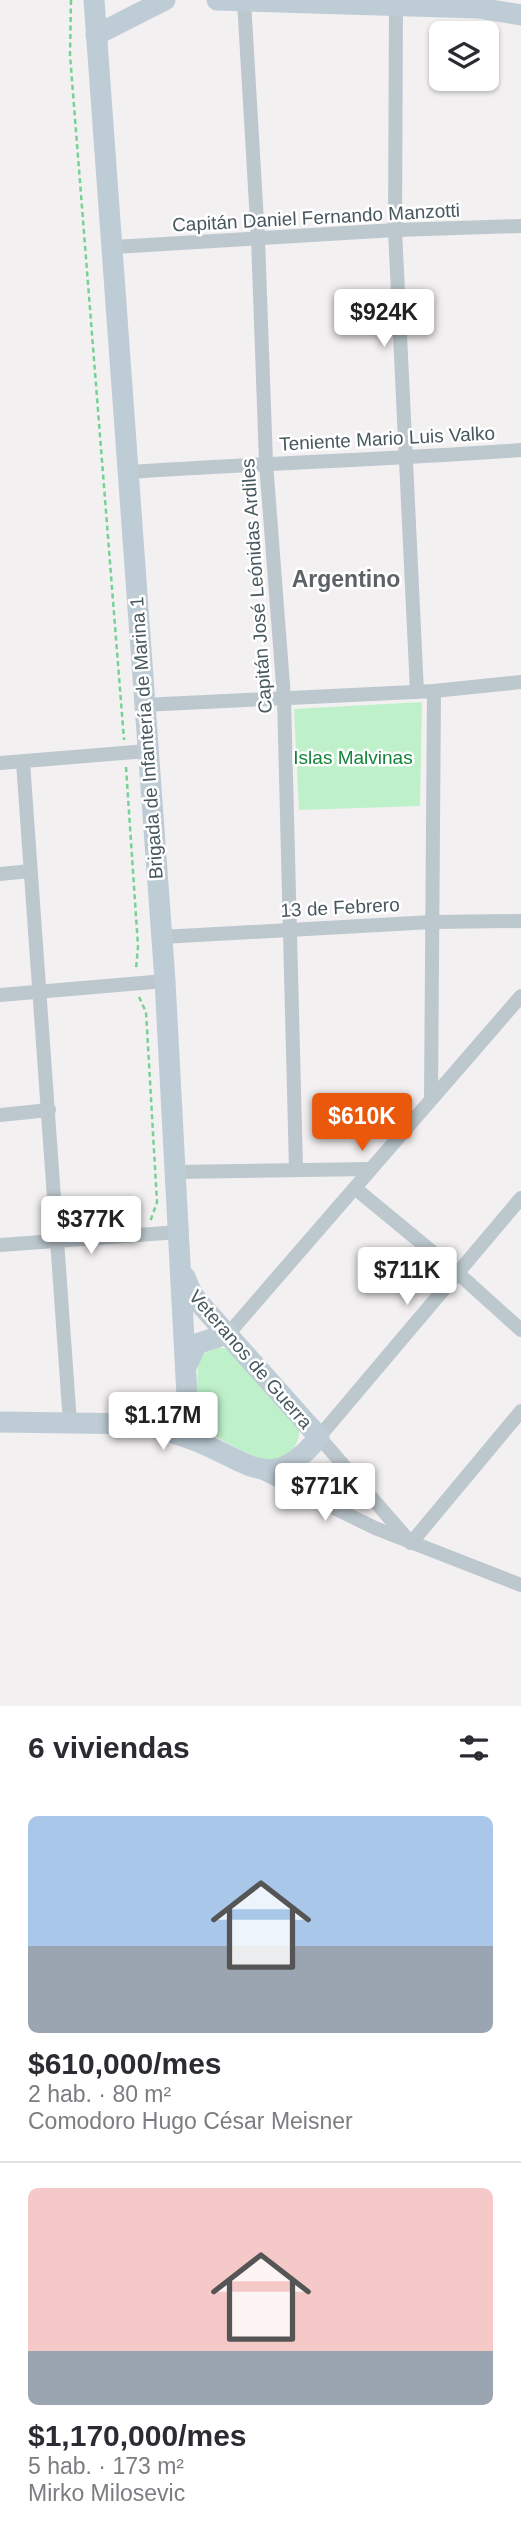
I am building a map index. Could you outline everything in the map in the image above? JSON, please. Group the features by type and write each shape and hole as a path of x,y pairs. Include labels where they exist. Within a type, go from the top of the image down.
{"street":[{"name":"Brigada de Infantería de Marina 1","path":"94,0 114,247 143,705 165,981 188,1415 195,1440"},
{"path":"96,35 165,0"},
{"path":"217,0 479,4 521,15"},
{"name":"Capitán José Leónidas Ardiles","path":"244,1 258,239 266,463 284,698 296,1169"},
{"path":"396,4 395,230 417,692"},
{"name":"Capitán Daniel Fernando Manzotti","path":"114,247 395,230 521,226"},
{"name":"Teniente Mario Luis Valko","path":"129,472 266,463 408,459 521,450"},
{"path":"143,705 434,691 521,682"},
{"path":"431,1099 434,691"},
{"path":"0,763 147,751"},
{"path":"23,762 70,1423"},
{"path":"0,874 30,871"},
{"name":"13 de Febrero","path":"162,937 432,922 521,921"},
{"path":"0,995 165,981"},
{"path":"186,1368 197,1344 229,1333 431,1099 519,1003"},
{"path":"0,1115 49,1110"},
{"path":"175,1172 371,1169"},
{"path":"356,1189 521,1330"},
{"path":"255,1469 270,1470 290,1465 300,1459 521,1198"},
{"path":"0,1245 179,1232"},
{"name":"Veteranos de Guerra","path":"181,1265 192,1294 411,1543"},
{"path":"411,1543 521,1412"},
{"path":"0,1422 143,1424 188,1415"},
{"path":"143,1424 195,1440 411,1543 521,1585"}],"path":[{"path":"71,0 70,55 138,946 135,983 146,1012 157,1202 150,1222 151,1234"}],"green space":[{"name":"Islas Malvinas","path":"422,702 420,806 299,810 294,709"},
{"path":"219,1347 230,1350 299,1427 297,1441 285,1456 272,1460 259,1458 234,1447 205,1429 198,1403 199,1362 201,1355"}],"district":[{"name":"Argentino","path":"346,579"}]}
